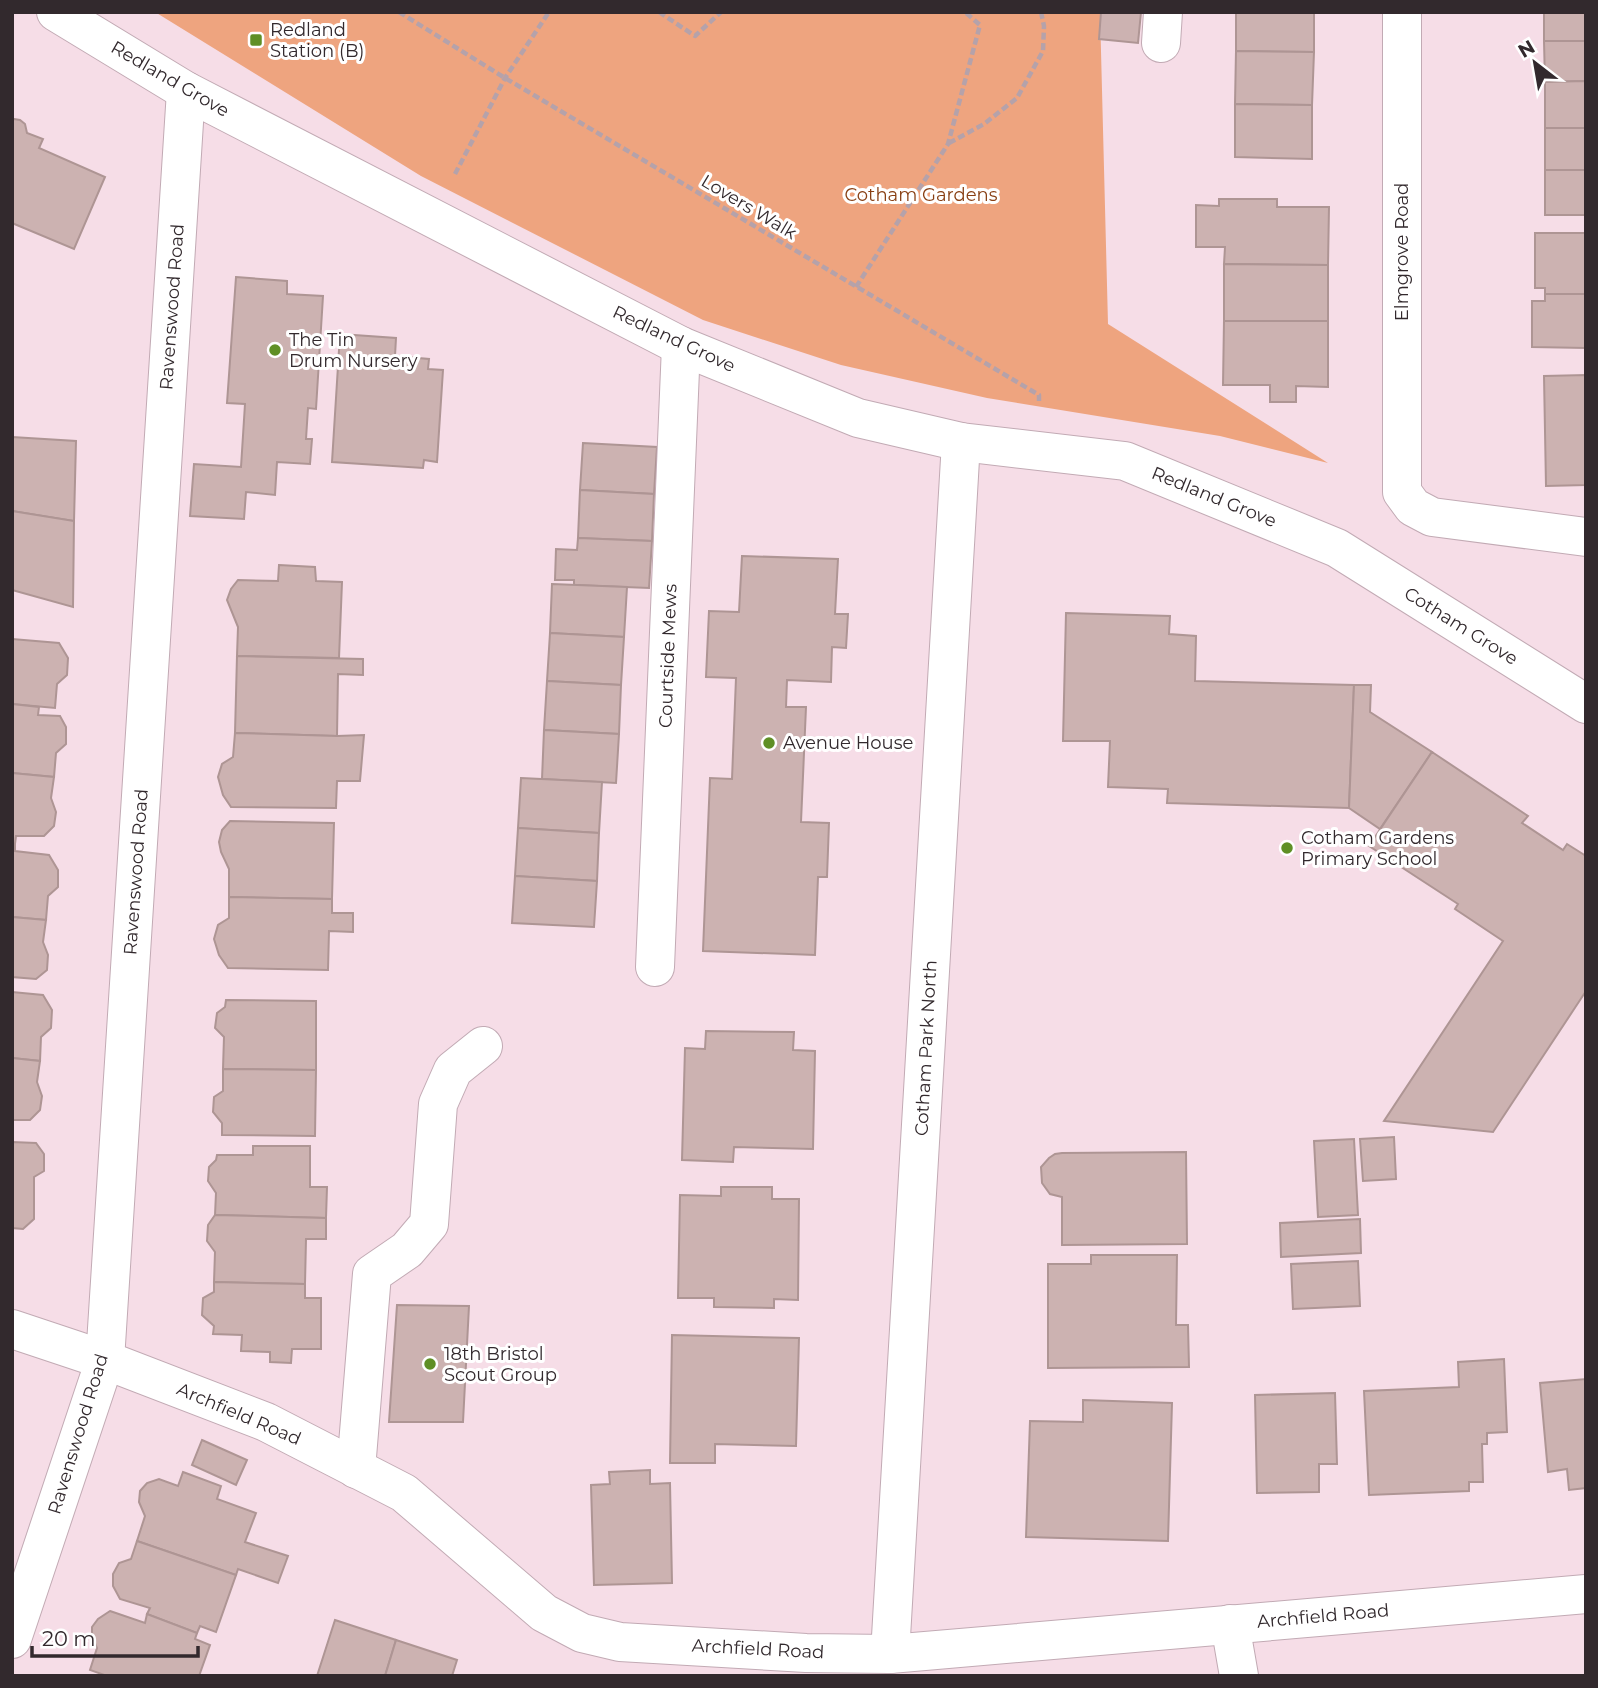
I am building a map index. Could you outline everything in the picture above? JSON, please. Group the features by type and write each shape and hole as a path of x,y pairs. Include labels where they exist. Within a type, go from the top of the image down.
{"street":[{"name":"Redland Grove","path":"56,12 186,91 681,345 858,418 961,442 1125,461 1337,548"},
{"name":"Elmgrove Road","path":"1402,12 1402,492 1413,508 1432,517 1586,537"},
{"name":"Ravenswood Road","path":"12,1639 105,1360 186,91"},
{"name":"Courtside Mews","path":"656,967 681,345"},
{"name":"Cotham Park North","path":"890,1654 961,442"},
{"name":"Cotham Grove","path":"1337,548 1586,704"},
{"path":"356,1469 372,1274 407,1251 429,1224 439,1104 453,1070 483,1045"},
{"name":"Archfield Road","path":"12,1329 105,1360 266,1422 404,1493 544,1613 582,1633 620,1642 806,1664 890,1654 1586,1594"},
{"path":"1230,1625 1239,1676"}],"path":[{"name":"Lovers Walk","path":"399,12 505,78 1039,395 1038,451"},
{"path":"433,219 505,78 549,12"},
{"path":"659,12 695,36 720,12"},
{"path":"856,287 948,144 980,25 965,12"},
{"path":"948,144 984,124 1017,98 1043,51 1044,26 1041,12"}],"green space":[{"name":"Cotham Gardens","path":"155,12 1100,12 1108,324 1328,463 1220,436 987,398 841,365 703,320 421,176"}],"building":[{"path":"1101,12 1141,12 1138,43 1099,39"},
{"path":"1236,12 1314,12 1314,52 1236,51"},
{"path":"1544,12 1586,12 1586,41 1544,41"},
{"path":"1544,41 1586,41 1586,81 1545,82"},
{"path":"1236,51 1314,52 1312,105 1235,104"},
{"path":"1586,81 1586,128 1545,128 1545,82"},
{"path":"1235,104 1312,105 1312,159 1235,157"},
{"path":"14,119 25,124 27,133 43,139 39,148 105,177 74,249 12,223"},
{"path":"1545,128 1586,128 1586,170 1545,170"},
{"path":"1545,170 1586,170 1586,215 1545,215"},
{"path":"1219,199 1277,199 1277,207 1329,207 1328,265 1224,264 1225,247 1196,247 1196,205 1219,206"},
{"path":"1535,233 1586,233 1586,294 1545,294 1545,288 1535,288"},
{"path":"1224,264 1328,265 1328,321 1224,321"},
{"name":"The Tin Drum Nursery","path":"236,277 287,281 287,294 323,296 316,409 308,408 306,439 312,439 310,464 277,462 275,495 246,492 244,519 190,516 194,464 241,467 245,404 227,403"},
{"path":"1545,294 1586,294 1586,348 1532,347 1532,301 1545,301"},
{"path":"1224,321 1328,321 1328,387 1296,386 1296,402 1270,402 1270,385 1223,385"},
{"path":"340,334 396,338 395,356 429,359 428,369 443,370 437,462 424,460 423,468 332,462"},
{"path":"1586,375 1586,485 1546,486 1544,376"},
{"path":"12,437 76,441 74,521 12,511"},
{"path":"583,443 657,447 654,494 580,490"},
{"path":"580,490 654,494 652,541 578,538"},
{"path":"12,511 74,521 73,607 12,590"},
{"path":"578,538 652,541 649,588 574,585 574,580 555,580 556,549 577,550"},
{"name":"Avenue House","path":"742,556 838,559 835,614 848,614 846,648 832,647 831,682 787,680 786,707 806,707 801,822 829,823 827,877 818,877 815,955 703,951 710,778 732,779 736,678 706,677 709,611 739,612"},
{"path":"279,565 315,567 316,581 342,582 339,658 237,656 238,627 227,600 231,589 238,580 278,581"},
{"path":"552,584 627,587 624,637 550,633"},
{"path":"1066,613 1170,616 1169,634 1196,636 1195,681 1354,685 1349,808 1167,803 1168,789 1108,787 1110,741 1063,741"},
{"path":"550,633 624,637 621,685 547,681"},
{"path":"12,639 59,643 68,658 67,675 57,684 55,708 12,704"},
{"path":"237,656 363,659 363,675 338,674 337,736 235,733"},
{"path":"547,681 621,685 619,734 544,730"},
{"path":"1354,685 1371,685 1370,712 1432,752 1380,829 1349,808"},
{"path":"12,704 39,707 38,715 60,716 66,727 66,744 56,753 54,777 12,773"},
{"path":"544,730 619,734 616,783 542,779"},
{"path":"235,733 364,735 360,781 337,781 336,808 231,807 223,795 218,777 222,764 233,757"},
{"path":"1432,752 1528,816 1522,823 1563,850 1567,844 1586,856 1586,991 1493,1132 1384,1121 1503,941 1455,909 1458,904 1369,846"},
{"path":"12,773 54,777 51,798 56,812 54,826 44,836 16,836 15,844 12,844"},
{"path":"521,778 602,782 599,833 518,828"},
{"path":"230,821 334,823 332,899 229,897 229,869 219,842 222,830"},
{"path":"518,828 599,833 597,881 515,876"},
{"path":"12,844 15,844 15,851 49,855 58,870 58,887 48,896 46,920 12,917"},
{"path":"515,876 597,881 594,927 512,923"},
{"path":"229,897 332,899 332,913 353,913 353,932 329,931 328,970 228,968 219,955 214,939 218,925 229,918"},
{"path":"12,917 46,920 43,942 48,955 47,970 36,979 12,977"},
{"path":"12,992 43,995 52,1010 51,1028 41,1037 40,1061 12,1058"},
{"path":"226,1000 316,1001 316,1070 223,1069 224,1037 215,1028 217,1013 225,1007"},
{"path":"706,1031 794,1032 793,1050 815,1051 813,1149 734,1147 733,1162 682,1160 685,1048 705,1049"},
{"path":"12,1058 40,1061 37,1082 42,1096 40,1110 30,1120 12,1120"},
{"path":"223,1069 316,1070 315,1136 222,1135 222,1123 213,1112 214,1097 223,1091"},
{"path":"1394,1137 1396,1179 1363,1181 1360,1139"},
{"path":"1354,1139 1358,1215 1318,1217 1314,1141"},
{"path":"12,1142 36,1143 44,1154 44,1171 34,1177 34,1219 23,1229 12,1228"},
{"path":"253,1146 310,1146 310,1187 327,1187 326,1218 215,1215 216,1193 208,1181 209,1167 217,1155 253,1155"},
{"path":"1186,1152 1187,1244 1062,1245 1062,1197 1050,1194 1042,1183 1041,1167 1049,1158 1062,1153"},
{"path":"721,1187 772,1187 772,1199 799,1199 798,1300 774,1299 774,1308 714,1307 714,1298 678,1298 680,1195 721,1196"},
{"path":"215,1215 326,1218 326,1239 306,1239 305,1284 214,1282 215,1252 207,1241 208,1225"},
{"path":"1360,1219 1361,1253 1281,1257 1280,1223"},
{"path":"1091,1255 1177,1255 1176,1325 1188,1325 1189,1367 1048,1368 1048,1264 1091,1264"},
{"path":"1358,1261 1360,1306 1293,1309 1291,1264"},
{"path":"214,1282 305,1284 305,1298 321,1298 321,1349 292,1349 291,1363 270,1362 270,1352 241,1351 242,1335 213,1334 214,1326 202,1315 203,1298 214,1292"},
{"name":"18th Bristol Scout Group","path":"397,1305 469,1306 463,1422 389,1422"},
{"path":"672,1335 799,1338 796,1446 715,1444 715,1463 670,1463"},
{"path":"1504,1359 1507,1432 1487,1433 1487,1444 1482,1444 1483,1482 1469,1482 1469,1491 1369,1495 1364,1391 1459,1387 1458,1362"},
{"path":"1586,1379 1586,1488 1569,1490 1567,1469 1548,1472 1540,1383"},
{"path":"1335,1393 1337,1464 1319,1464 1319,1492 1257,1493 1255,1395"},
{"path":"1083,1400 1172,1403 1168,1541 1026,1537 1030,1421 1083,1422"},
{"path":"202,1440 247,1460 236,1485 192,1465"},
{"path":"650,1470 650,1484 670,1483 672,1583 594,1585 591,1485 610,1484 609,1472"},
{"path":"183,1472 221,1486 217,1499 256,1513 245,1542 288,1556 278,1583 238,1569 236,1575 137,1541 145,1516 139,1502 140,1491 147,1483 159,1479 178,1486"},
{"path":"137,1541 236,1575 216,1632 200,1626 197,1633 147,1614 150,1608 120,1599 113,1586 113,1574 119,1563 131,1559"},
{"path":"110,1611 145,1623 147,1614 197,1633 195,1639 210,1645 199,1676 107,1676 90,1670 97,1648 92,1627"},
{"path":"335,1620 396,1640 385,1676 317,1676"},
{"path":"396,1640 457,1660 452,1676 385,1676"}],"place":[{"name":"Redland Station (B)","path":"256,40"},
{"name":"The Tin Drum Nursery","path":"275,350"},
{"name":"Avenue House","path":"769,743"},
{"name":"Cotham Gardens Primary School","path":"1287,848"},
{"name":"18th Bristol Scout Group","path":"430,1364"}]}
